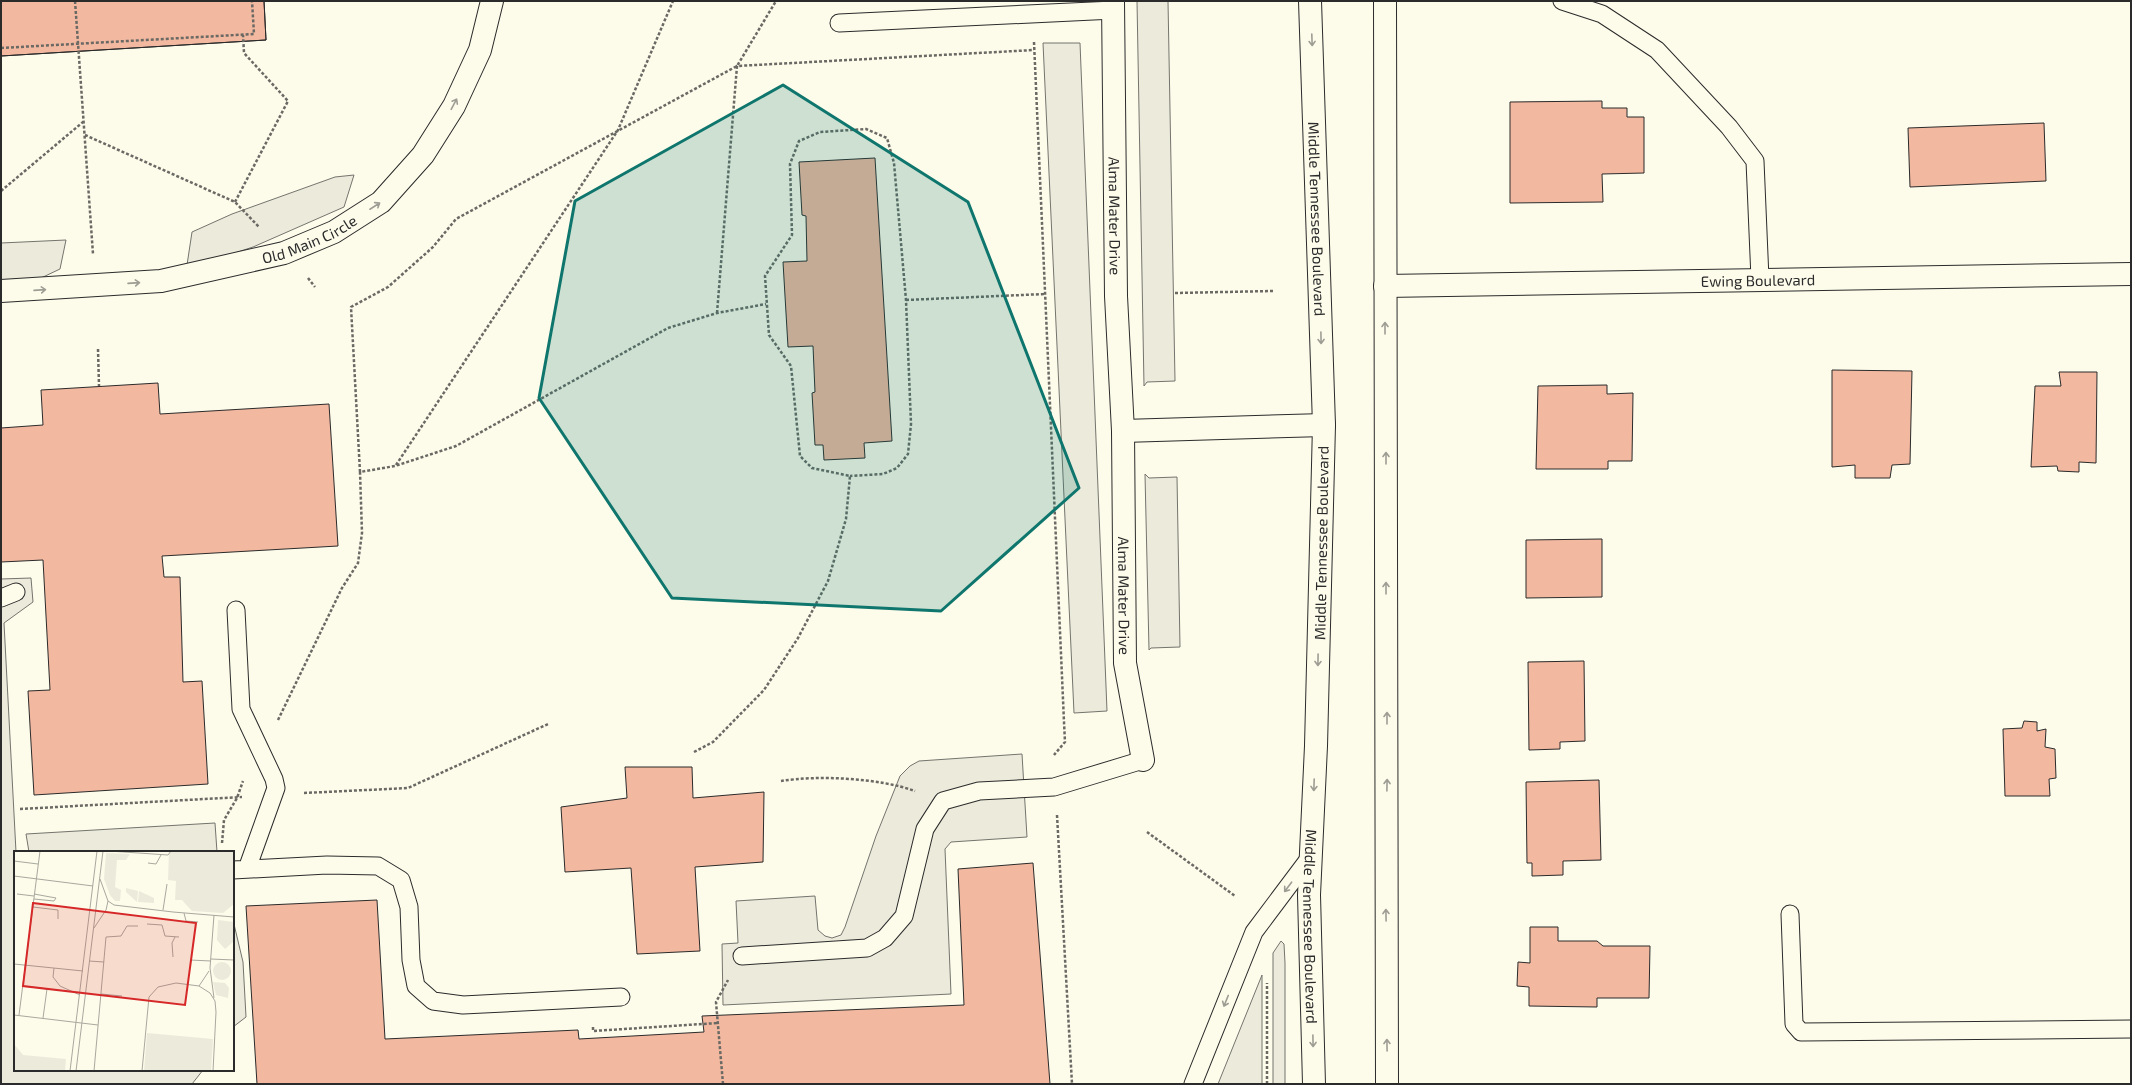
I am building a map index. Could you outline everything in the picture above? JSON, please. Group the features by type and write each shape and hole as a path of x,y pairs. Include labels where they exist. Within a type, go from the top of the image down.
{"street":[{"name":"Old Main Circle","path":"1,291 160,281 284,253 334,232 381,202 423,156 454,106 480,50 492,1"},
{"name":"Middle Tennessee Boulevard","path":"1310,1 1324,425 1316,746 1309,895 1314,1084"},
{"path":"1385,1 1387,1084"},
{"name":"Alma Mater Drive","path":"1114,5 1116,296 1123,431 1125,663 1142,760"},
{"name":"Ewing Boulevard","path":"1385,286 2131,274"},
{"path":"1123,431 1324,425"}],"lane":[{"path":"1562,1 1602,14 1657,50 1729,127 1755,161 1760,279"},
{"path":"840,23 1033,14 1114,5"},
{"path":"236,610 241,709 274,779 276,788 240,870 327,865 378,866 401,880 409,907 411,960 416,986 433,1001 463,1005 622,997"},
{"path":"742,956 867,948 885,938 904,916 925,829 943,801 979,791 1054,787 1142,760"},
{"path":"1192,1084 1254,932 1311,856"},
{"path":"1790,914 1794,1024 1801,1032 2131,1029"}],"path":[{"path":"75,1 93,258"},
{"path":"1,48 254,34 252,1"},
{"path":"395,466 618,130 673,1"},
{"path":"717,312 736,66 776,1"},
{"path":"1033,14 1065,742 1052,756 1072,1084"},
{"path":"235,202 288,101 244,54 243,34"},
{"path":"277,724 342,588 358,563 362,533 351,307 388,287 433,247 456,219 736,66 1034,50"},
{"path":"1,191 84,121"},
{"path":"866,129 886,138 894,163 906,300 911,424 908,454 897,468 883,474 850,476 812,468 800,456 791,366 769,335 766,304 765,276 792,235 790,164 799,141 820,132 866,129"},
{"path":"85,135 235,202 315,287"},
{"path":"1175,294 1273,291"},
{"path":"906,300 1045,294"},
{"path":"360,472 395,466 456,446 668,328 717,312 766,304"},
{"path":"98,349 99,386"},
{"path":"694,752 713,742 759,695 798,638 828,581 846,519 850,476"},
{"path":"302,793 408,788 548,724"},
{"path":"221,845 224,820 236,798 246,774"},
{"path":"781,781 796,778 838,779 897,785 943,801"},
{"path":"20,809 244,797"},
{"path":"1147,832 1235,896"},
{"path":"723,1084 716,1002 742,956"},
{"path":"1267,976 1267,1084"},
{"path":"591,999 593,1031 718,1023"}],"highlighted area":[{"path":"783,85 968,202 1079,488 941,611 672,598 539,398 575,201"}],"shaded area":[{"path":"1137,1 1168,1 1175,381 1147,382 1144,386"},
{"path":"1043,43 1080,43 1107,711 1074,713"},
{"path":"354,175 344,207 253,247 201,264 187,265 192,232 232,214 335,177"},
{"path":"66,240 60,269 41,278 1,280 1,243"},
{"path":"1145,474 1149,478 1177,477 1180,647 1151,648 1149,650"},
{"path":"31,578 33,602 4,623 16,851 14,851 14,1071 202,1071 192,1084 1,1084 1,579"},
{"path":"1022,754 1027,837 951,842 945,849 951,994 723,1005 722,944 738,943 736,901 815,896 818,930 825,936 832,938 841,935 876,836 900,776 910,766 919,761"},
{"path":"215,823 217,851 29,851 26,834"},
{"path":"234,924 243,962 246,1017 234,1026"},
{"path":"1281,941 1284,944 1285,963 1285,1084 1273,1084 1273,953"},
{"path":"1262,975 1262,1084 1218,1084"}],"building":[{"path":"1,1 264,1 266,40 1,56"},
{"path":"1,1 264,1 266,40 1,56"},
{"path":"1602,101 1602,108 1627,108 1627,117 1644,117 1644,173 1602,174 1603,202 1510,203 1510,102"},
{"path":"2044,123 2046,181 1910,187 1908,128"},
{"path":"875,158 892,441 864,443 865,458 824,460 823,445 815,445 812,393 815,392 813,346 788,347 783,262 807,261 806,216 802,215 799,162"},
{"path":"1832,370 1912,371 1910,464 1892,465 1890,478 1855,478 1855,465 1832,467"},
{"path":"2059,372 2097,372 2096,463 2079,462 2079,472 2058,471 2057,466 2031,467 2035,386 2061,386"},
{"path":"158,383 160,414 329,404 338,546 162,556 164,577 180,577 183,682 202,681 208,784 34,795 28,691 50,690 43,560 1,562 1,428 43,425 41,390"},
{"path":"1607,385 1607,394 1633,393 1632,461 1608,461 1608,469 1536,469 1538,386"},
{"path":"1602,539 1602,597 1526,598 1526,540"},
{"path":"1584,661 1585,741 1560,742 1560,749 1529,750 1528,662"},
{"path":"2024,721 2037,722 2037,731 2046,729 2045,747 2055,749 2056,778 2049,779 2050,796 2005,796 2003,729 2022,728"},
{"path":"625,767 692,767 693,798 764,792 763,862 695,867 700,951 637,954 631,868 565,872 561,807 627,798"},
{"path":"1599,780 1601,860 1563,861 1563,875 1532,876 1532,863 1527,863 1526,782"},
{"path":"1033,863 1050,1084 257,1084 246,906 377,900 385,1039 578,1030 579,1039 704,1032 702,1016 964,1005 958,869"},
{"path":"1530,927 1558,927 1558,941 1597,941 1603,946 1650,946 1649,998 1597,998 1597,1007 1529,1006 1529,987 1517,986 1518,962 1530,963"}]}
